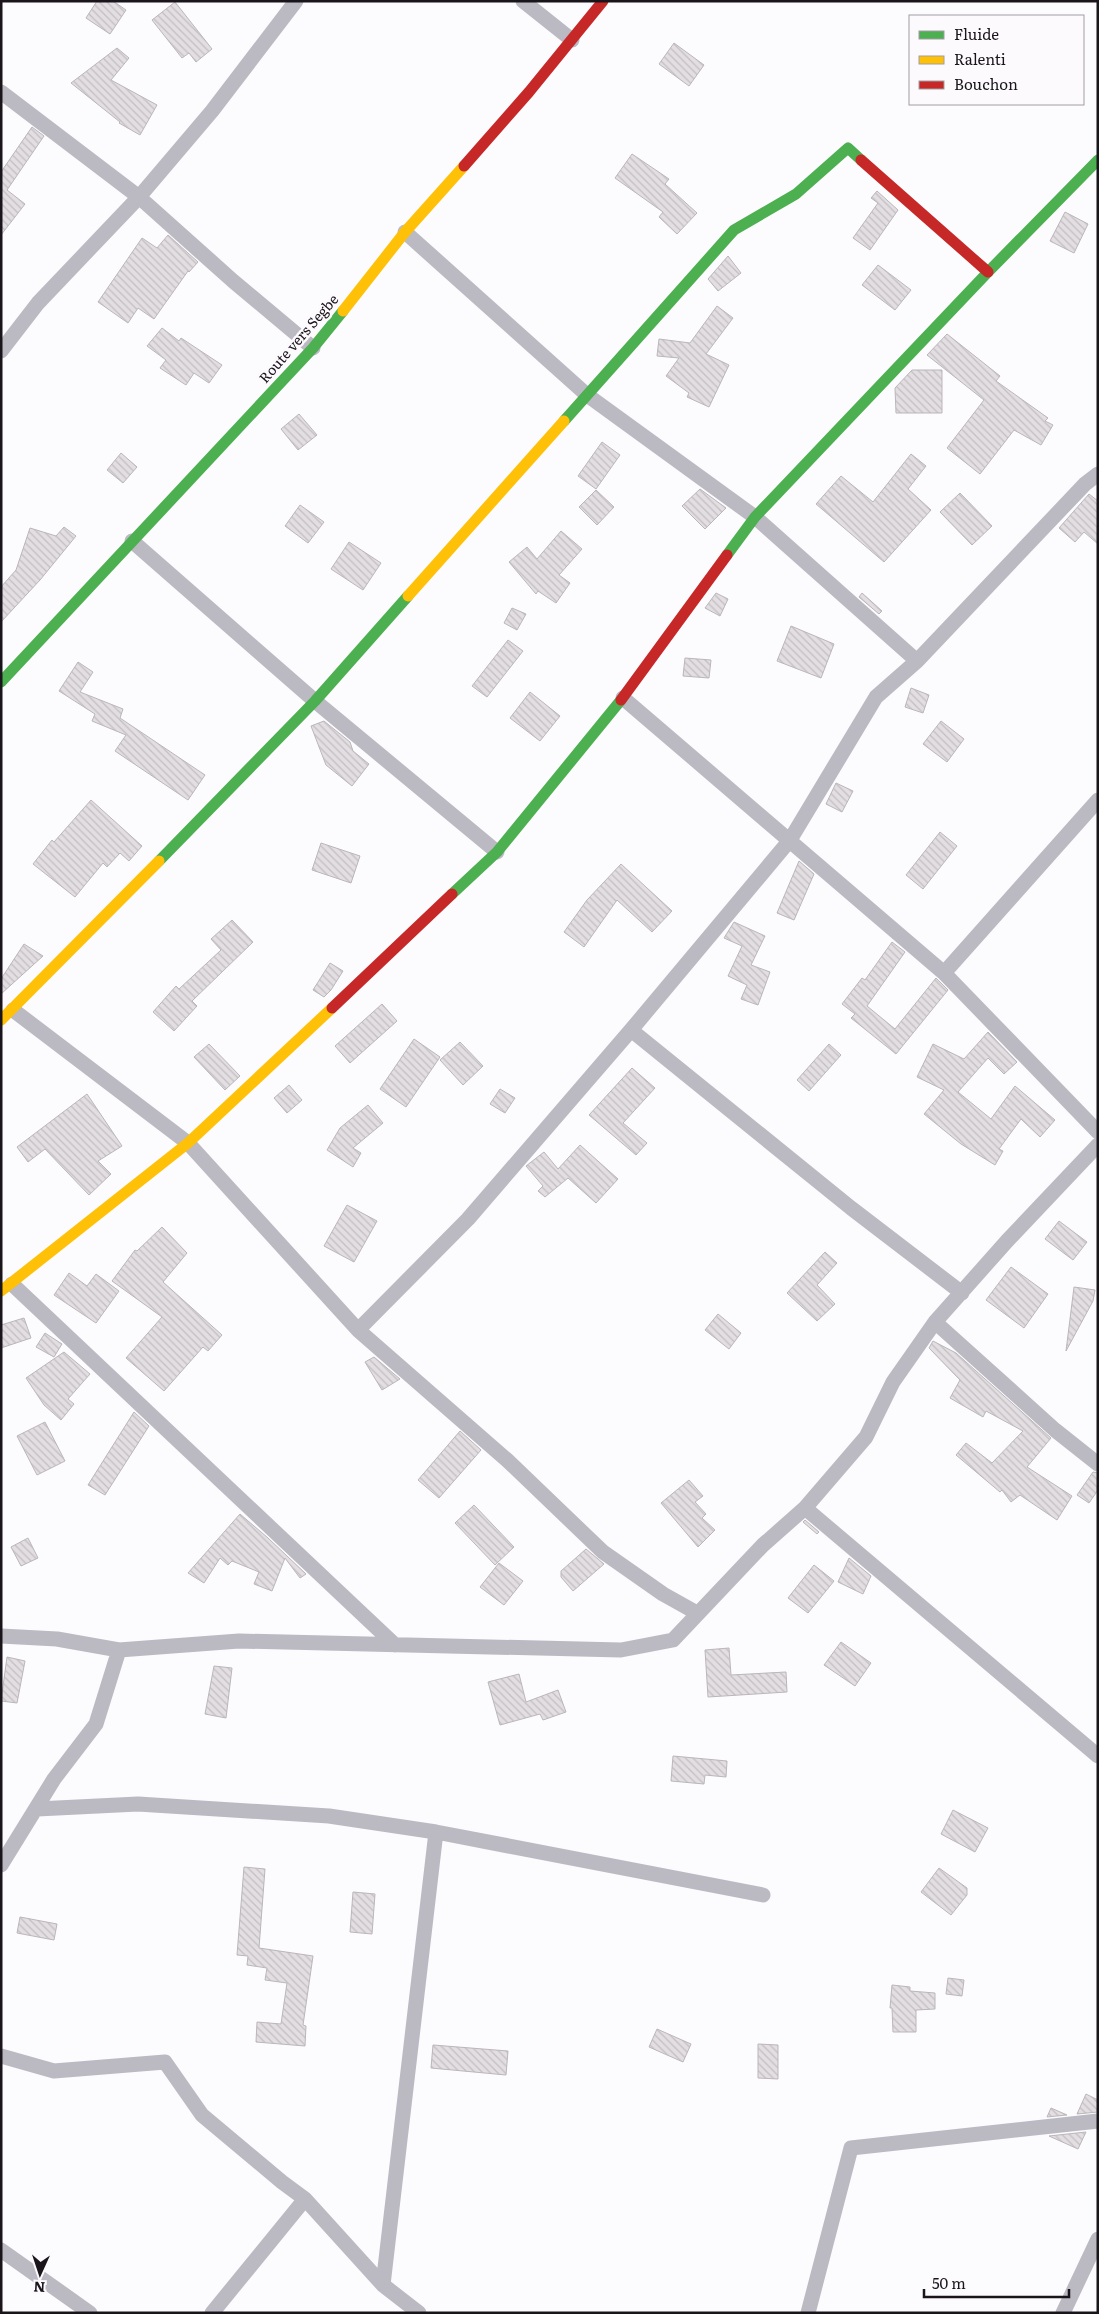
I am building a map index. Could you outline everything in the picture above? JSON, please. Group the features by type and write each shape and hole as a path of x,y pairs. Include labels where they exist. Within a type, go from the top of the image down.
{"street":[{"path":"1,351 38,303 139,197 212,111 296,1"},
{"path":"523,1 572,40"},
{"name":"Route vers Segbe","path":"1,682 313,348 405,232 529,92 603,1"},
{"path":"1,92 139,197 233,281 313,348"},
{"path":"697,1613 663,1594 603,1552 507,1460 358,1330 188,1143 7,1015 315,701 734,230 796,194 848,148 988,272"},
{"path":"395,1645 6,1288 188,1143 497,852 623,698 755,517 988,272 1098,160"},
{"path":"405,232 587,395 755,517 917,661"},
{"path":"358,1330 468,1219 631,1030 790,840 876,697 917,661 1085,484 1098,474"},
{"path":"132,541 315,701 497,852"},
{"path":"623,698 944,973 1098,1132"},
{"path":"944,973 1098,800"},
{"path":"631,1030 851,1208 962,1293"},
{"path":"1,1636 57,1639 119,1650 239,1641 621,1650 673,1640 763,1545 805,1508 866,1438 893,1382 935,1322 1098,1145"},
{"path":"935,1322 1055,1430 1098,1464"},
{"path":"805,1508 1098,1756"},
{"path":"1,1865 54,1779 96,1724 119,1650"},
{"path":"37,1809 138,1804 329,1816 436,1832 763,1895"},
{"path":"383,2285 436,1832"},
{"path":"1,2056 54,2071 165,2062 202,2114 305,2200 383,2285 420,2313"},
{"path":"808,2313 851,2148 1098,2120"},
{"path":"212,2313 305,2200"},
{"path":"1063,2313 1098,2239"},
{"path":"1,2250 90,2313"}],"building":[{"path":"97,1 113,1 126,10 110,34 86,18"},
{"path":"175,2 212,49 196,62 189,53 182,58 152,20"},
{"path":"674,43 704,65 689,86 659,64"},
{"path":"117,48 129,58 111,80 157,105 140,135 119,123 71,83"},
{"path":"32,127 44,136 7,190 25,204 1,235 1,172"},
{"path":"632,154 669,179 665,184 697,213 677,234 659,217 663,212 615,178"},
{"path":"877,191 898,210 870,250 853,238 878,203 871,198"},
{"path":"1065,212 1088,224 1074,253 1050,241"},
{"path":"168,235 198,262 188,271 154,319 138,308 128,323 98,302 142,238 157,248"},
{"path":"728,256 741,273 718,291 708,279"},
{"path":"878,265 911,290 895,310 862,285"},
{"path":"717,306 733,318 706,354 729,365 709,407 687,397 689,393 666,376 679,358 657,356 659,339 690,343"},
{"path":"162,328 179,341 181,338 222,365 209,383 194,373 186,385 160,368 166,360 147,346"},
{"path":"947,334 1000,376 996,381 1048,418 1045,421 1053,425 1041,445 1014,430 980,474 947,448 984,400 927,355"},
{"path":"912,370 942,370 942,413 896,413 895,388"},
{"path":"299,414 317,435 298,450 281,429"},
{"path":"602,442 620,455 596,489 578,476"},
{"path":"121,453 137,467 123,483 107,470"},
{"path":"911,454 926,466 908,489 931,510 884,562 816,504 841,476 873,502"},
{"path":"700,489 726,508 705,529 682,506"},
{"path":"596,490 614,507 597,525 579,507"},
{"path":"960,493 992,526 972,545 940,512"},
{"path":"1089,494 1098,501 1098,544 1084,532 1075,542 1059,528"},
{"path":"300,505 324,522 308,543 285,526"},
{"path":"64,527 76,536 40,580 1,622 1,587 16,570 30,528 56,536"},
{"path":"561,531 582,549 559,575 570,583 556,603 538,591 536,594 509,562 527,547 537,559"},
{"path":"349,542 381,563 363,590 331,569"},
{"path":"716,593 728,599 720,616 705,608"},
{"path":"862,593 882,611 879,614 859,597"},
{"path":"512,608 526,614 517,630 504,623"},
{"path":"791,626 834,644 821,678 777,661"},
{"path":"508,640 523,651 487,697 472,686"},
{"path":"685,658 711,660 709,678 683,676"},
{"path":"78,662 93,672 80,692 123,709 120,718 205,775 188,800 115,751 126,735 92,721 95,714 59,691"},
{"path":"911,688 929,695 923,713 905,707"},
{"path":"530,692 560,716 540,741 510,718"},
{"path":"324,721 350,742 353,751 369,764 352,786 326,765 311,726"},
{"path":"941,721 964,739 947,762 923,744"},
{"path":"836,783 853,791 842,812 826,804"},
{"path":"91,800 142,846 129,861 120,853 107,867 103,863 75,897 33,864 52,840 54,842"},
{"path":"940,832 957,846 923,889 906,875"},
{"path":"321,843 360,856 351,883 312,870"},
{"path":"799,861 814,874 794,920 777,913"},
{"path":"621,864 672,911 652,932 617,900 584,947 564,932 587,900"},
{"path":"232,920 253,942 192,1001 197,1006 174,1031 153,1012 176,986 179,989 221,950 211,939"},
{"path":"734,922 765,936 751,965 770,972 758,1005 741,999 747,985 728,976 742,946 724,938"},
{"path":"892,942 905,952 867,1006 895,1029 936,978 948,990 896,1054 851,1018 855,1014 842,1004 862,978 865,980"},
{"path":"24,944 43,956 1,994 1,979"},
{"path":"330,963 343,971 331,990 324,997 313,990"},
{"path":"382,1004 397,1021 350,1063 335,1046"},
{"path":"988,1032 1017,1062 1004,1074 988,1058 958,1092 991,1119 1015,1086 1055,1120 1040,1137 1021,1119 999,1149 1003,1151 995,1165 961,1144 924,1114 944,1090 917,1077 933,1044 964,1059"},
{"path":"414,1039 440,1057 406,1107 380,1089"},
{"path":"460,1042 483,1066 463,1085 440,1060"},
{"path":"209,1044 240,1076 225,1090 194,1057"},
{"path":"829,1044 841,1055 809,1091 797,1080"},
{"path":"632,1068 655,1088 623,1123 647,1143 636,1155 589,1115"},
{"path":"289,1085 302,1100 287,1113 274,1098"},
{"path":"500,1089 515,1098 505,1113 490,1104"},
{"path":"87,1094 122,1146 98,1161 111,1174 89,1195 45,1149 28,1162 17,1147"},
{"path":"368,1105 383,1123 353,1148 361,1153 353,1167 327,1150 340,1128"},
{"path":"580,1145 618,1179 596,1203 568,1178 545,1197 538,1191 543,1186 526,1166 544,1152 558,1169"},
{"path":"347,1205 377,1221 354,1262 324,1246"},
{"path":"1059,1221 1087,1242 1073,1260 1045,1239"},
{"path":"162,1227 187,1253 163,1282 222,1335 208,1351 203,1347 164,1391 126,1358 162,1317 112,1281 135,1250 137,1251"},
{"path":"825,1252 837,1263 817,1285 835,1304 817,1321 787,1293"},
{"path":"1011,1267 1048,1294 1024,1328 986,1300"},
{"path":"69,1273 87,1286 96,1274 119,1291 96,1323 54,1295"},
{"path":"1074,1287 1095,1290 1093,1301 1066,1351"},
{"path":"718,1314 741,1333 729,1349 705,1330"},
{"path":"24,1318 31,1338 1,1348 1,1325"},
{"path":"45,1333 62,1344 54,1357 36,1347"},
{"path":"933,1341 956,1353 1051,1438 1027,1467 1072,1496 1057,1520 1020,1495 1011,1502 1002,1490 1000,1492 956,1455 966,1443 992,1463 1023,1431 986,1411 983,1417 950,1398 960,1380 929,1348"},
{"path":"64,1352 90,1374 68,1399 74,1404 61,1420 44,1405 26,1378"},
{"path":"374,1357 400,1379 382,1390 365,1362"},
{"path":"134,1412 149,1426 105,1495 88,1485"},
{"path":"45,1422 65,1461 37,1475 17,1436"},
{"path":"460,1431 481,1450 439,1498 418,1480"},
{"path":"1093,1472 1098,1473 1098,1490 1089,1503 1077,1495"},
{"path":"689,1480 703,1496 695,1502 706,1514 702,1518 715,1530 698,1547 661,1503"},
{"path":"474,1505 514,1547 495,1565 455,1523"},
{"path":"240,1514 306,1574 300,1578 285,1558 272,1591 254,1584 259,1572 232,1561 228,1565 220,1558 204,1583 188,1573"},
{"path":"805,1520 819,1532 817,1534 803,1522"},
{"path":"28,1538 38,1558 21,1566 11,1547"},
{"path":"586,1549 604,1564 573,1591 561,1577 561,1571"},
{"path":"849,1558 871,1576 863,1594 838,1582"},
{"path":"499,1563 523,1581 504,1605 480,1587"},
{"path":"814,1565 834,1581 808,1613 788,1598"},
{"path":"841,1642 871,1663 855,1686 824,1665"},
{"path":"729,1648 731,1675 786,1672 787,1692 708,1697 705,1650"},
{"path":"7,1657 25,1661 17,1703 1,1701"},
{"path":"214,1666 232,1668 226,1718 205,1714"},
{"path":"519,1674 526,1702 558,1690 566,1712 543,1720 540,1714 500,1725 488,1682"},
{"path":"673,1756 727,1761 726,1777 705,1775 704,1784 671,1781"},
{"path":"953,1810 988,1828 975,1852 941,1834"},
{"path":"244,1867 265,1869 259,1948 313,1956 303,2025 306,2026 305,2046 256,2042 257,2022 281,2024 287,1983 265,1980 267,1968 247,1965 248,1956 237,1955"},
{"path":"939,1868 967,1888 967,1895 951,1915 921,1892"},
{"path":"353,1892 375,1894 372,1934 350,1932"},
{"path":"20,1917 57,1924 54,1940 17,1933"},
{"path":"948,1978 964,1980 962,1996 946,1994"},
{"path":"892,1985 910,1987 910,1991 935,1993 935,2009 916,2010 916,2032 893,2032 892,2008 890,2008"},
{"path":"657,2029 691,2044 683,2062 649,2047"},
{"path":"758,2044 778,2045 778,2079 758,2078"},
{"path":"433,2045 508,2051 506,2075 431,2068"},
{"path":"1086,2094 1098,2100 1098,2112 1077,2114"},
{"path":"1051,2108 1067,2115 1047,2117"},
{"path":"1086,2132 1078,2149 1049,2136"}],"traffic: fast":[{"path":"564,421 734,230 796,194 848,148 861,160"},
{"path":"727,555 755,517 988,272 1098,160"},
{"path":"1,682 313,348 343,311"},
{"path":"159,861 315,701 408,596"},
{"path":"452,894 497,852 621,700"}],"traffic: slow":[{"path":"343,311 405,232 464,166"},
{"path":"408,596 564,421"},
{"path":"1,1020 159,861"},
{"path":"1,1291 188,1143 332,1008"}],"traffic: jam":[{"path":"464,166 529,92 603,1"},
{"path":"861,160 988,272"},
{"path":"621,700 727,555"},
{"path":"332,1008 452,894"}]}
